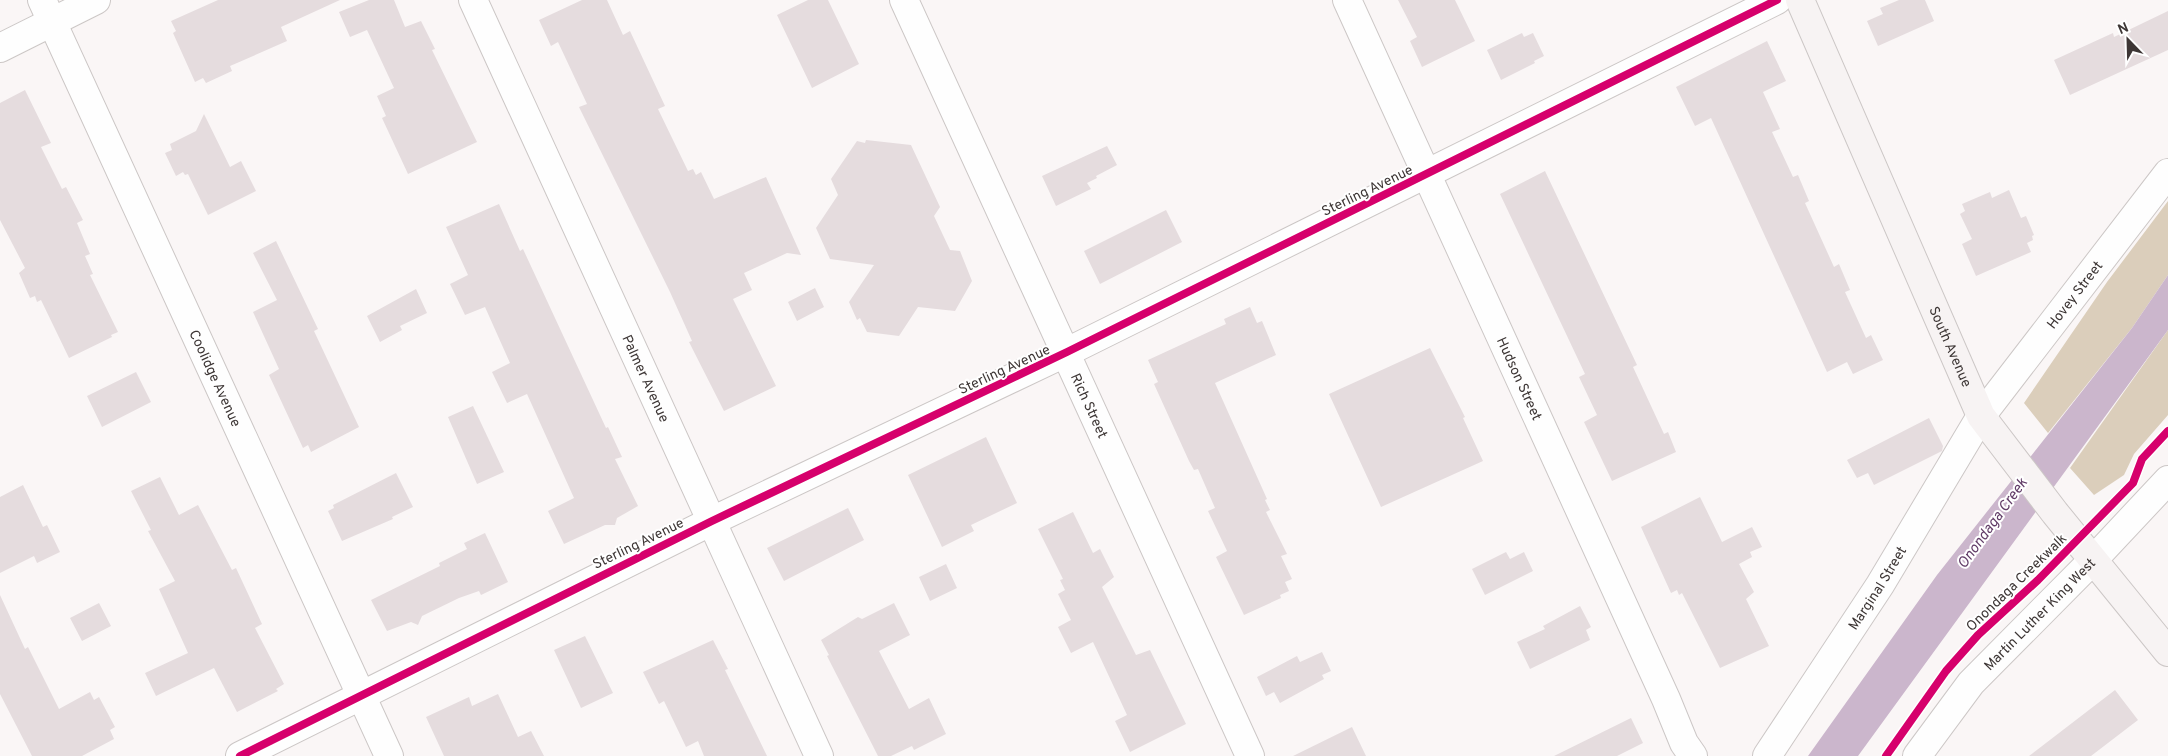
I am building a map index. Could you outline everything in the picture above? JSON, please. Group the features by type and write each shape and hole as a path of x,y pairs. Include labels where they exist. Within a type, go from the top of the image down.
{"main road":[{"name":"South Avenue","path":"1800,0 1981,416 2055,513 2168,652"}],"street":[{"path":"0,48 47,11 96,0"},
{"name":"Palmer Avenue","path":"473,0 819,756"},
{"name":"Rich Street","path":"904,0 1067,352 1250,756"},
{"name":"Hudson Street","path":"1347,0 1428,174 1666,699 1684,743 1692,756"},
{"name":"Sterling Avenue","path":"240,756 361,694 712,521 1067,352 1777,0"},
{"name":"Coolidge Avenue","path":"47,11 389,756"},
{"name":"Hovey Street","path":"1981,416 2168,173"},
{"name":"Marginal Street","path":"1767,756 1880,585 1981,416"},
{"name":"Martin Luther King West","path":"1917,756 1971,683 2094,559 2168,480"}],"shaded area":[{"path":"2168,201 2168,275 2132,328 2048,433 2024,403 2107,282"},
{"path":"2168,330 2168,415 2134,454 2124,475 2094,495 2070,468"}],"water":[{"name":"Onondaga Creek","path":"2168,275 2168,330 1858,756 1808,756 1937,575 2132,328"}],"building":[{"path":"218,0 340,0 281,27 287,41 230,66 232,71 206,83 203,78 195,82 173,33 176,31 171,21"},
{"path":"369,0 394,0 405,27 421,21 435,49 432,50 477,142 408,174 382,118 386,116 377,96 394,88 367,30 350,37 339,12"},
{"path":"582,0 607,0 623,35 630,31 665,106 658,109 688,171 693,169 696,175 701,172 714,199 766,177 801,255 787,253 744,273 752,290 733,299 776,386 724,411 689,342 692,341 670,292 579,107 587,104 558,42 551,46 539,20"},
{"path":"808,0 828,0 859,64 812,88 777,15"},
{"path":"1398,0 1455,0 1475,41 1422,67 1410,41 1417,37"},
{"path":"1899,0 1925,0 1934,21 1878,46 1867,21 1883,14 1880,8"},
{"path":"2168,11 2168,50 2070,95 2054,60 2113,33 2114,37"},
{"path":"1522,33 1524,37 1533,33 1544,56 1534,61 1535,63 1501,80 1487,50"},
{"path":"1767,41 1786,81 1763,92 1780,129 1772,132 1793,177 1798,175 1809,201 1805,203 1834,267 1839,264 1850,290 1845,292 1866,338 1871,335 1883,360 1853,374 1847,362 1827,372 1711,118 1695,126 1676,87"},
{"path":"25,90 51,143 41,147 62,189 66,187 83,220 77,223 90,254 85,256 93,274 90,275 118,332 111,335 112,337 69,358 41,300 37,302 35,296 30,298 19,273 25,268 0,220 0,103"},
{"path":"204,114 230,167 241,161 256,191 208,215 188,174 185,175 183,172 176,176 165,153 172,150 170,144 196,131"},
{"path":"866,140 911,145 940,207 934,216 950,250 960,251 972,281 955,311 918,307 899,336 867,332 860,318 857,320 849,302 874,265 830,259 816,228 838,195 831,179 857,141 865,143"},
{"path":"1107,146 1117,165 1087,183 1091,189 1056,206 1042,176"},
{"path":"1545,171 1637,365 1633,367 1664,434 1668,432 1676,452 1612,481 1584,422 1597,415 1579,377 1585,374 1500,194"},
{"path":"2009,190 2021,218 2026,216 2034,235 2032,236 2033,240 2027,243 2031,252 1976,276 1962,244 1972,239 1960,214 1965,211 1962,204 1990,192 1992,198"},
{"path":"499,204 520,251 523,249 606,428 608,427 622,457 615,459 638,506 617,518 615,525 605,525 564,544 548,511 574,498 527,394 507,403 492,372 510,363 485,307 465,315 450,284 468,275 446,227"},
{"path":"1166,210 1182,242 1100,284 1084,251"},
{"path":"276,241 318,329 314,331 359,427 311,452 308,445 303,448 269,375 279,369 253,312 277,300 253,253"},
{"path":"815,288 824,307 797,321 788,302"},
{"path":"416,289 427,313 400,326 402,330 380,342 367,316"},
{"path":"1250,307 1257,323 1262,321 1276,355 1215,383 1267,499 1265,500 1270,510 1266,512 1287,554 1281,556 1292,579 1285,582 1289,591 1280,595 1281,598 1244,615 1216,557 1227,551 1208,511 1215,508 1198,469 1194,470 1189,461 1154,384 1158,382 1148,360 1226,324 1224,319"},
{"path":"1430,348 1465,417 1463,418 1483,461 1381,507 1329,394"},
{"path":"136,372 151,402 102,427 87,396"},
{"path":"473,406 504,472 477,484 448,417"},
{"path":"1929,418 1943,446 1942,451 1874,485 1868,473 1857,478 1847,460"},
{"path":"986,437 1017,503 971,525 974,531 942,547 908,475"},
{"path":"396,473 413,507 392,517 393,519 342,541 328,511 334,508 333,505"},
{"path":"160,477 179,515 198,505 232,570 236,568 262,624 255,628 284,684 276,689 278,691 237,712 214,668 156,696 145,673 188,653 159,589 175,581 148,531 151,530 131,491"},
{"path":"23,485 43,527 47,525 60,552 37,563 34,556 0,573 0,497"},
{"path":"1700,497 1722,542 1752,527 1762,547 1750,552 1752,557 1739,564 1754,592 1746,599 1769,646 1720,668 1682,593 1679,595 1677,590 1671,593 1641,527"},
{"path":"848,508 864,540 784,581 767,548"},
{"path":"1073,512 1093,553 1100,549 1114,577 1102,587 1136,655 1150,650 1186,724 1130,752 1115,721 1127,715 1093,642 1071,653 1058,627 1071,620 1058,594 1065,590 1060,580 1063,579 1038,529"},
{"path":"485,533 508,582 481,595 479,591 459,598 422,616 418,625 411,622 387,631 371,600 440,566 439,563 467,549 464,543"},
{"path":"1506,552 1510,559 1524,552 1533,571 1485,595 1472,569"},
{"path":"946,564 957,588 930,601 919,577"},
{"path":"0,595 25,649 28,647 59,709 90,692 94,700 99,697 115,727 110,730 114,739 82,756 32,756 0,694"},
{"path":"99,603 111,626 82,641 70,618"},
{"path":"894,603 910,635 879,651 909,709 929,698 946,734 914,750 912,746 891,756 878,756 827,656 829,655 821,640 858,617 862,619"},
{"path":"1580,606 1591,627 1586,630 1590,640 1530,669 1517,642 1545,629 1543,626"},
{"path":"585,636 613,693 581,708 554,650"},
{"path":"713,640 728,669 725,670 767,756 704,756 698,741 686,747 664,701 659,704 643,672"},
{"path":"1322,652 1331,671 1322,675 1324,679 1280,703 1274,692 1266,696 1257,677 1297,656 1300,662"},
{"path":"2115,690 2138,720 2091,756 2029,756"},
{"path":"498,694 518,737 531,731 544,756 444,756 426,717 469,697 472,706"},
{"path":"1631,718 1643,743 1617,756 1554,756"},
{"path":"1352,727 1366,756 1293,756"}],"cycle path":[{"path":"240,756 712,521 1067,352 1777,0"},
{"name":"Onondaga Creekwalk","path":"1886,756 1946,671 1978,635 2038,580 2133,483 2142,459 2168,431"}]}
